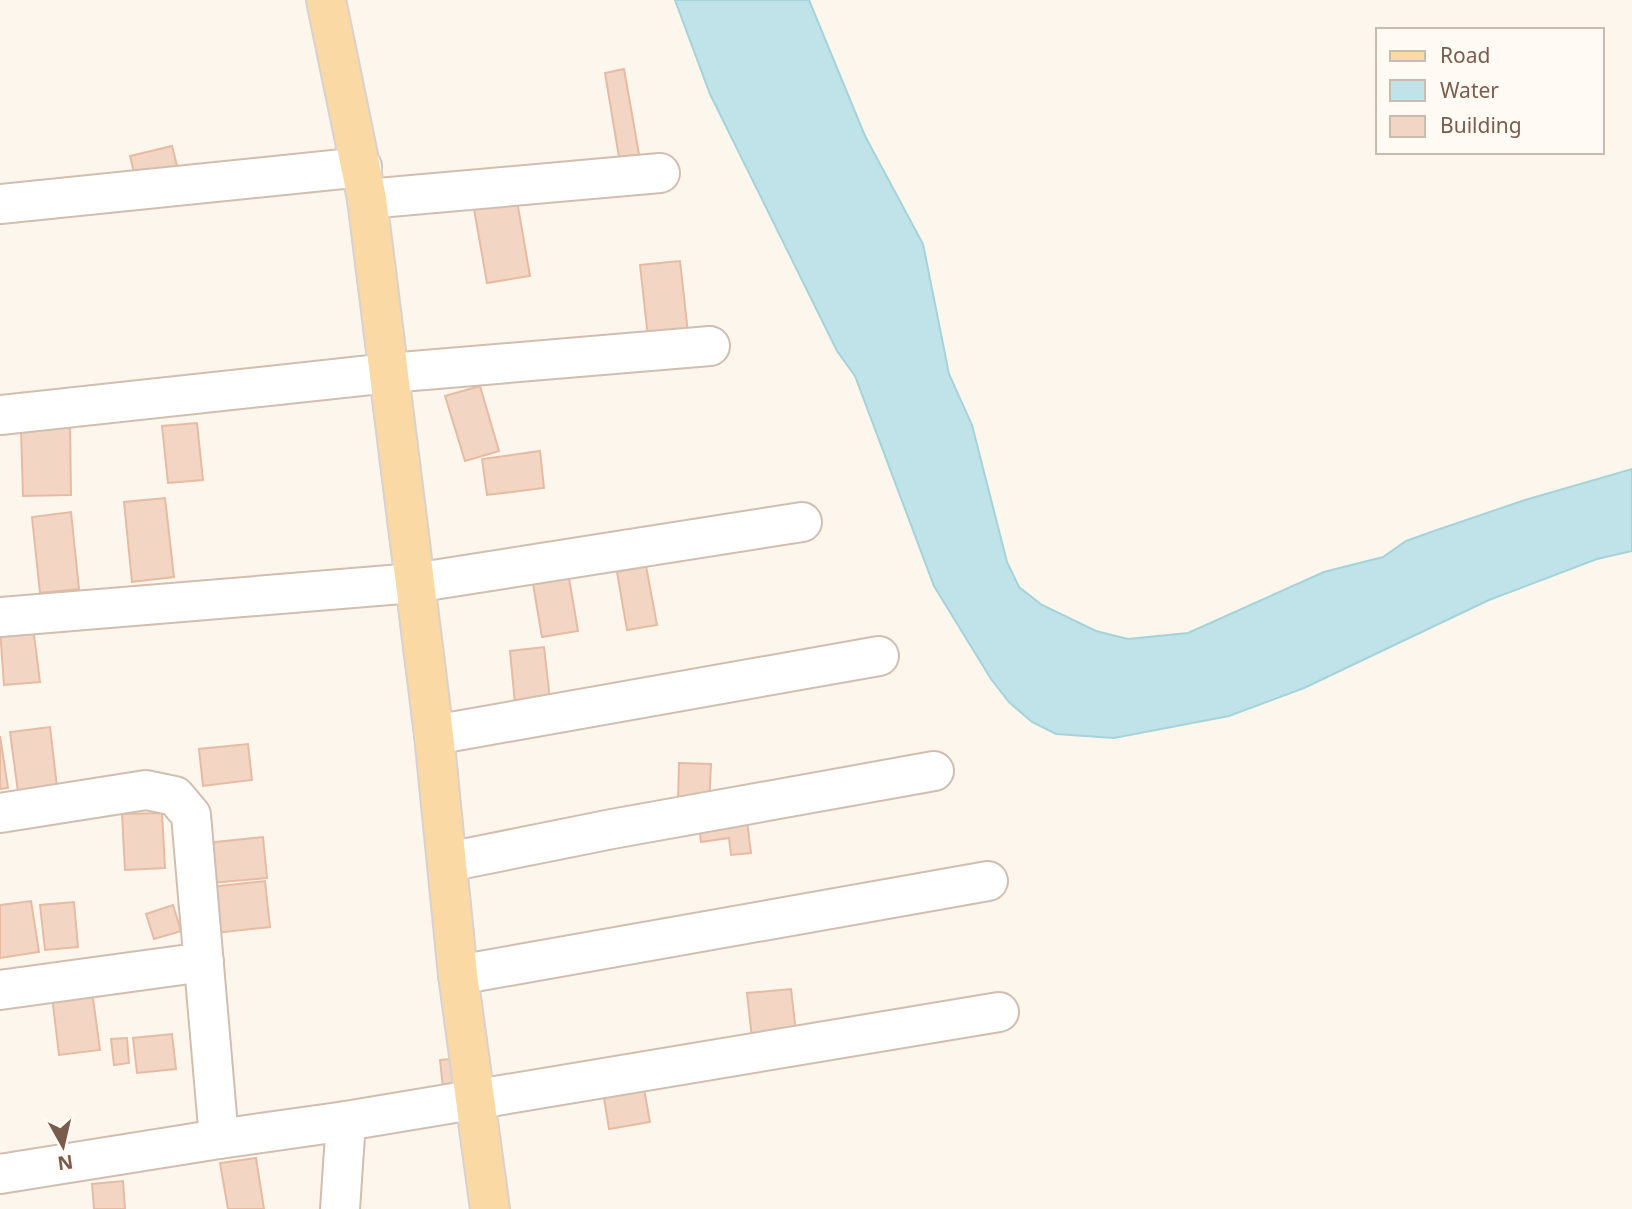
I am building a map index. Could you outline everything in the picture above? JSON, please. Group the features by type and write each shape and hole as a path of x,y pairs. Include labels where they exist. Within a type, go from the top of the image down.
{"main road":[{"path":"326,0 364,183 434,735 458,975 490,1209"}],"street":[{"path":"0,204 364,183 660,173"},
{"path":"0,415 389,373 710,346"},
{"path":"0,617 414,583 802,522"},
{"path":"434,735 879,656"},
{"path":"448,862 612,829 934,771"},
{"path":"0,813 146,790 175,796 191,816 219,1139"},
{"path":"458,975 988,881"},
{"path":"0,990 204,962"},
{"path":"0,1174 346,1121 999,1012"},
{"path":"340,1209 346,1121"}],"water":[{"path":"675,0 809,0 865,136 923,244 949,374 972,425 1007,562 1019,587 1042,605 1096,631 1128,639 1188,633 1324,572 1383,557 1406,541 1525,500 1632,469 1632,551 1597,559 1489,600 1304,688 1229,716 1114,738 1056,734 1032,722 1009,702 991,679 934,586 855,376 837,351 710,94"}],"building":[{"path":"624,69 640,160 620,163 605,73"},
{"path":"172,146 180,178 138,189 130,156"},
{"path":"517,201 530,276 487,283 474,209"},
{"path":"680,261 688,333 648,337 640,265"},
{"path":"480,386 499,451 465,461 445,396"},
{"path":"197,423 203,480 168,483 162,426"},
{"path":"70,427 71,495 23,496 21,429"},
{"path":"540,451 544,488 487,495 482,459"},
{"path":"165,498 174,577 132,582 124,502"},
{"path":"71,512 79,589 40,593 32,517"},
{"path":"646,566 657,625 627,630 617,572"},
{"path":"569,578 578,631 542,637 533,584"},
{"path":"33,627 40,682 4,685 0,630"},
{"path":"544,647 550,700 515,704 510,651"},
{"path":"50,727 57,787 18,792 10,732"},
{"path":"0,736 8,788 0,789"},
{"path":"248,744 252,780 203,786 199,749"},
{"path":"679,763 711,764 709,804 678,802"},
{"path":"746,812 751,853 731,855 729,838 701,842 698,817"},
{"path":"162,813 165,868 125,870 122,814"},
{"path":"263,837 267,878 201,884 197,844"},
{"path":"265,881 270,927 206,934 201,888"},
{"path":"31,901 39,952 0,958 0,905"},
{"path":"74,902 78,947 45,950 40,905"},
{"path":"173,905 181,931 154,939 146,914"},
{"path":"791,989 796,1033 752,1038 747,993"},
{"path":"92,991 100,1050 59,1055 52,996"},
{"path":"172,1034 176,1069 137,1073 133,1038"},
{"path":"127,1038 129,1063 114,1065 111,1039"},
{"path":"456,1058 459,1087 443,1088 440,1060"},
{"path":"642,1078 650,1122 609,1129 602,1085"},
{"path":"256,1158 264,1209 228,1209 220,1163"},
{"path":"123,1181 125,1209 94,1209 92,1184"}]}
